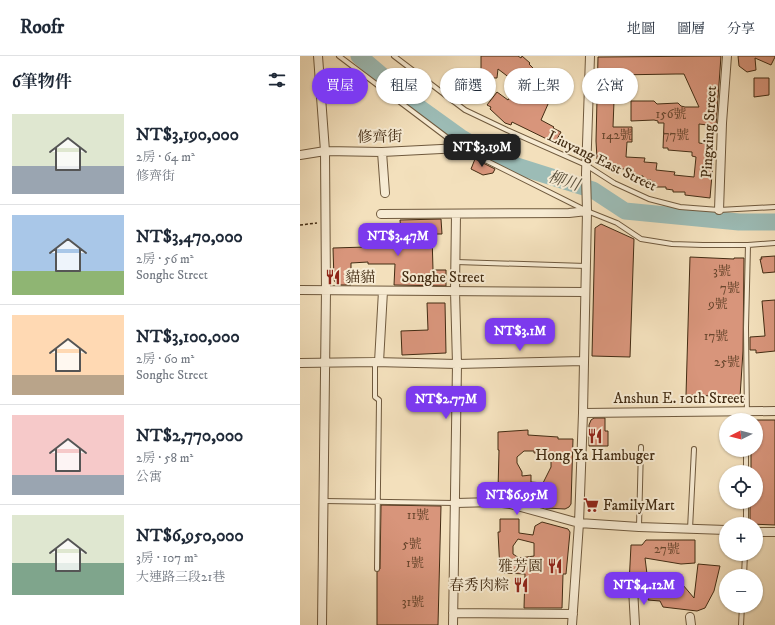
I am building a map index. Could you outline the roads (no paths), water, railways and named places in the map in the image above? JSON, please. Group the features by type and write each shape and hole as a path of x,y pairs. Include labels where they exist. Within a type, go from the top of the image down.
{"street":[{"path":"318,56 325,151 326,290 322,625"},
{"path":"572,625 574,614 579,523 586,266 586,165 590,56"},
{"name":"Pingxing Street","path":"719,210 722,123 727,56"},
{"name":"修齊街","path":"300,155 325,151 382,152 461,148"},
{"path":"382,152 385,193"},
{"path":"381,214 569,213 587,211"},
{"path":"453,625 456,503 456,214"},
{"name":"Songhe Street","path":"300,290 585,292"},
{"path":"377,362 383,290"},
{"path":"300,363 377,362 457,364 584,361"},
{"name":"Anshun E. 10th Street","path":"582,412 775,411"},
{"path":"456,503 495,502 510,504 579,523 719,530"},
{"path":"763,532 775,532"},
{"path":"633,588 635,625"},
{"path":"453,613 574,614"}],"lane":[{"path":"339,56 461,148 587,211 617,223 641,239 672,244 748,245 775,243"},
{"name":"Liuyang East Street","path":"394,56 465,110 586,165 614,183 649,199 680,207 719,210 775,207"},
{"path":"747,411 746,328 748,245"},
{"path":"456,262 586,266"},
{"path":"377,362 375,397 378,400 377,570"},
{"path":"639,527 641,447"},
{"path":"690,529 694,449"},
{"path":"324,501 456,503"},
{"path":"741,625 742,613"}],"waterway":[{"name":"柳川","path":"359,56 421,109 460,137 501,161 593,190 625,211 739,222 775,222"}],"place":[{"name":"貓貓","path":"333,277"},
{"name":"Hong Ya Hambuger","path":"595,436"},
{"name":"FamilyMart","path":"591,505"},
{"name":"雅芳園","path":"555,566"},
{"name":"春秀肉粽","path":"521,585"}]}
